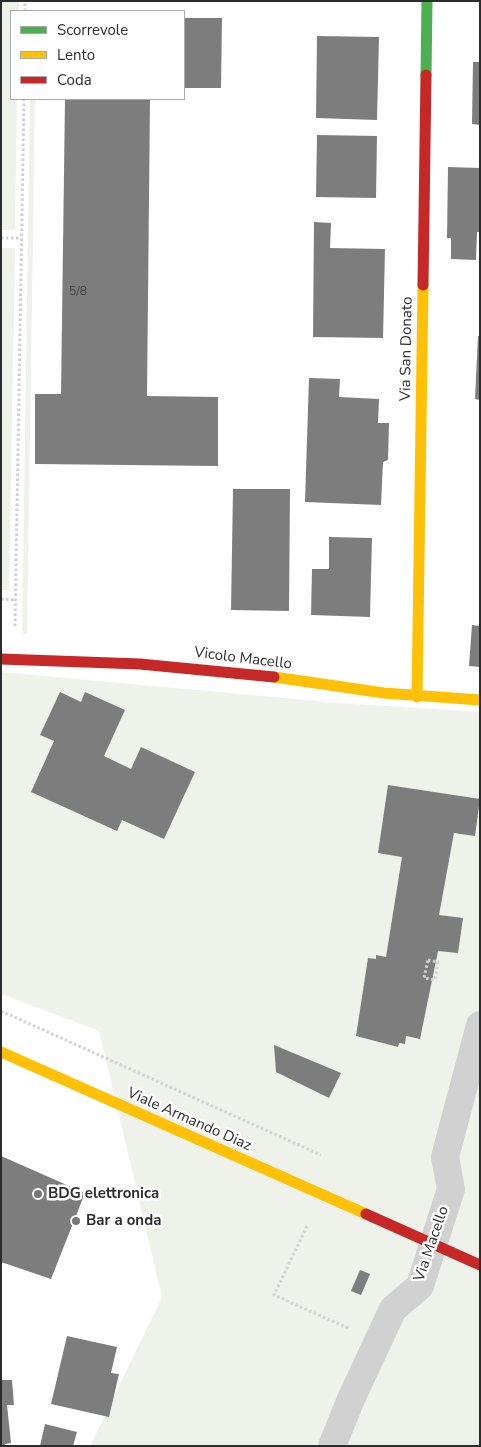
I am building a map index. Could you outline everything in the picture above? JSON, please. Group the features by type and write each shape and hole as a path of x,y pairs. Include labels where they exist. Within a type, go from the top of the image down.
{"street":[{"name":"Via San Donato","path":"418,697 426,1"},
{"name":"Vicolo Macello","path":"1,659 76,660 198,669 418,697 480,700"},
{"name":"Via Macello","path":"332,1446 393,1309 420,1286 451,1189 445,1157 480,1025"},
{"name":"Viale Armando Diaz","path":"1,1052 175,1132 480,1265"}],"path":[{"path":"15,632 24,100"},
{"path":"1,238 21,238"},
{"path":"1,599 15,600"},
{"path":"428,960 438,962 435,980 424,978 428,960"},
{"path":"1,1012 326,1157"},
{"path":"307,1226 274,1295 378,1341"}],"shaded area":[{"path":"1,1 19,1 19,10 10,10 10,100 17,100 15,230 1,230"},
{"path":"30,100 35,100 27,634 22,634"},
{"path":"1,248 15,248 9,590 1,590"},
{"path":"1,672 338,703 480,712 480,1446 90,1446 162,1297 99,1031 1,994"}],"building":[{"path":"185,18 222,18 221,88 185,88"},
{"path":"317,36 379,37 377,120 316,118"},
{"path":"473,62 480,62 480,125 472,124"},
{"path":"65,100 150,100 147,396 218,397 218,466 35,464 35,394 61,394"},
{"path":"317,135 377,136 376,198 316,197"},
{"path":"448,167 480,168 480,232 477,232 476,260 451,259 451,238 447,238"},
{"path":"314,222 331,223 330,248 385,249 383,338 313,337"},
{"path":"478,336 480,336 480,400 475,399"},
{"path":"309,378 340,379 339,397 379,399 378,423 389,423 388,460 383,462 381,505 305,502"},
{"path":"233,489 290,489 289,611 231,610"},
{"path":"329,537 372,538 370,617 311,615 312,569 329,569"},
{"path":"472,625 480,626 480,667 469,666"},
{"path":"60,692 81,702 85,692 125,710 104,756 131,769 141,747 195,772 164,839 122,820 117,831 31,792 54,741 40,735"},
{"path":"388,785 480,799 475,836 454,833 439,915 463,918 458,953 438,951 420,1039 406,1036 405,1044 399,1043 398,1047 356,1036 368,958 376,959 376,955 386,957 402,857 378,853"},
{"path":"274,1045 341,1073 329,1098 276,1072"},
{"path":"1,1156 85,1193 51,1279 1,1262"},
{"path":"360,1270 370,1274 361,1295 351,1291"},
{"path":"67,1336 117,1347 111,1373 119,1374 109,1417 51,1404"},
{"path":"1,1380 12,1380 14,1405 7,1405 11,1443 5,1444 5,1446 1,1446"},
{"path":"45,1424 77,1432 73,1446 40,1446"}],"traffic: fast":[{"path":"426,75 427,1"}],"traffic: slow":[{"path":"417,697 423,285"},
{"path":"274,677 384,693 480,700"},
{"path":"1,1052 366,1214"}],"traffic: jam":[{"path":"423,285 426,75"},
{"path":"1,659 140,664 274,677"},
{"path":"366,1214 480,1265"}],"place":[{"name":"BDG elettronica","path":"38,1194"},
{"name":"Bar a onda","path":"76,1221"}]}
